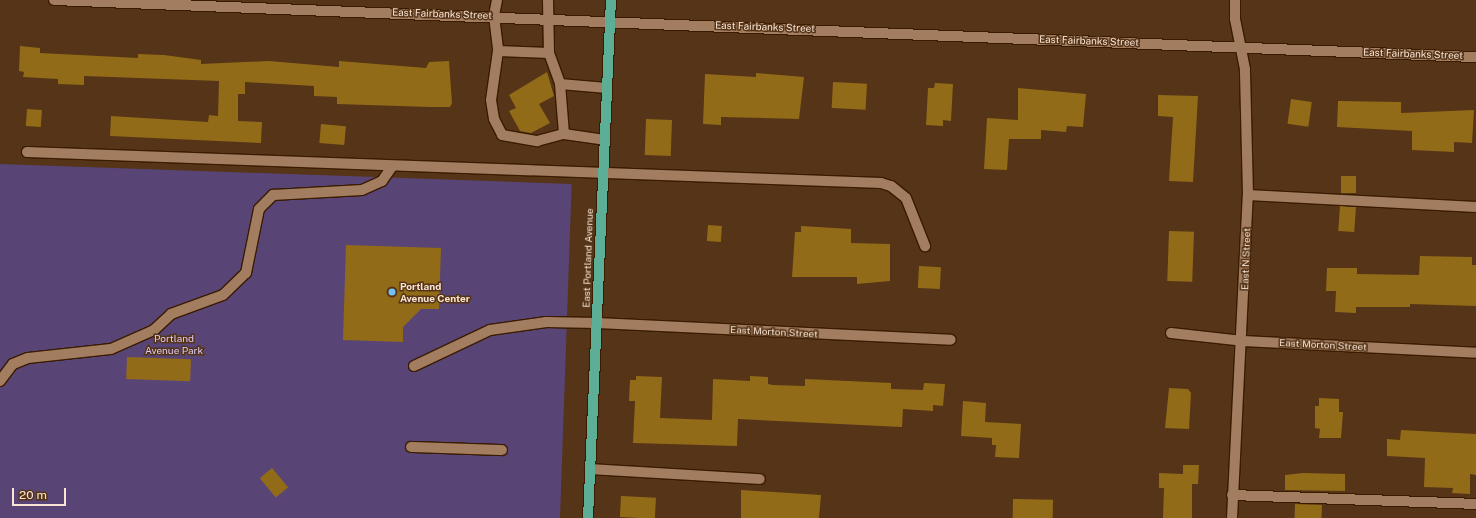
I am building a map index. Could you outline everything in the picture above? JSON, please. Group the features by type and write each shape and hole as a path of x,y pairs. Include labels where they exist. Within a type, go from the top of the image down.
{"main road":[{"name":"East Portland Avenue","path":"588,518 611,0"}],"street":[{"name":"East Fairbanks Street","path":"54,0 610,20 1476,57"},
{"path":"497,0 494,16 498,51 491,100 494,119 502,135 537,141 564,134 605,140"},
{"path":"548,0 549,53 560,84 564,134"},
{"name":"East N Street","path":"1232,518 1232,495 1243,341 1248,195 1245,69 1235,0"},
{"path":"498,51 549,53"},
{"path":"560,84 607,88"},
{"path":"27,152 391,168 603,173 881,183 891,186 906,198 925,246"},
{"path":"0,382 13,364 28,358 111,349 154,330 171,314 223,295 246,273 259,210 273,195 362,190 382,181 391,168"},
{"path":"1248,195 1476,207"},
{"name":"East Morton Street","path":"414,366 490,330 546,322 597,323 951,340"},
{"name":"East Morton Street","path":"1171,333 1243,341 1476,353"},
{"path":"411,447 502,450"},
{"path":"590,469 760,479"},
{"path":"1232,495 1476,504"}],"green space":[{"name":"Portland Avenue Park","path":"0,164 572,184 560,518 0,518"}],"building":[{"path":"20,46 40,48 40,53 138,58 138,54 164,55 201,60 201,64 269,61 339,67 339,61 426,68 429,62 449,61 452,103 450,107 337,104 337,97 314,96 314,86 245,82 245,94 238,94 238,121 262,122 261,143 110,136 111,116 208,122 209,115 218,116 219,81 84,76 84,85 58,84 58,79 23,77 24,72 19,71"},
{"path":"547,72 554,96 539,104 550,123 531,133 520,131 509,111 516,108 509,95"},
{"path":"756,73 804,77 799,119 721,117 721,125 703,124 705,74 756,77"},
{"path":"833,82 867,84 866,110 832,108"},
{"path":"935,83 953,84 951,121 943,120 943,126 926,125 928,88 934,88"},
{"path":"1018,88 1086,94 1083,127 1067,126 1066,132 1041,130 1041,139 1009,139 1007,170 984,169 987,118 1018,120"},
{"path":"1158,95 1198,96 1193,182 1169,181 1173,117 1158,116"},
{"path":"1291,99 1312,102 1308,127 1288,124"},
{"path":"1338,101 1401,102 1401,113 1474,110 1472,143 1454,142 1454,152 1412,150 1412,131 1337,127"},
{"path":"27,109 42,110 41,127 26,126"},
{"path":"646,119 672,120 671,156 645,155"},
{"path":"321,124 346,126 344,145 319,143"},
{"path":"1341,176 1356,176 1356,193 1341,193"},
{"path":"1340,206 1356,207 1354,232 1338,231"},
{"path":"708,225 722,226 721,242 707,241"},
{"path":"801,226 851,229 851,243 890,244 890,281 857,284 857,277 792,277 795,232 801,232"},
{"path":"1169,231 1194,232 1192,282 1167,281"},
{"path":"346,245 441,248 439,309 421,309 403,327 403,342 343,340"},
{"path":"1420,256 1472,257 1472,265 1476,265 1476,306 1410,304 1410,307 1356,307 1356,313 1335,312 1336,291 1326,291 1327,268 1357,268 1357,274 1419,275"},
{"path":"919,266 941,267 940,289 918,288"},
{"path":"127,357 191,359 190,381 126,379"},
{"path":"636,376 662,377 660,418 712,420 713,379 750,381 750,376 768,377 768,384 805,386 805,379 891,383 891,389 923,390 924,383 945,384 943,406 933,405 933,411 903,409 902,427 738,419 737,446 633,443 635,401 629,401 630,380 636,380"},
{"path":"1169,388 1188,389 1191,393 1189,429 1165,428"},
{"path":"1319,398 1339,399 1339,412 1343,412 1341,438 1319,438 1320,429 1315,428 1315,406 1319,406"},
{"path":"963,401 986,403 985,422 1021,424 1019,458 995,457 996,445 992,445 992,438 961,436"},
{"path":"1401,430 1476,434 1476,475 1470,474 1470,494 1452,493 1453,488 1424,487 1425,458 1387,456 1387,439 1400,440"},
{"path":"1183,465 1199,465 1198,484 1192,484 1192,518 1163,518 1164,488 1159,488 1159,473 1183,474"},
{"path":"272,468 288,487 276,497 260,478"},
{"path":"1303,473 1345,474 1345,491 1285,490 1285,475"},
{"path":"741,490 821,495 819,518 741,518"},
{"path":"621,496 656,498 655,518 620,517"},
{"path":"1013,499 1053,500 1053,518 1013,518"},
{"path":"1295,504 1322,505 1322,518 1295,518"}],"place":[{"name":"Portland Avenue Center","path":"392,292"}]}
